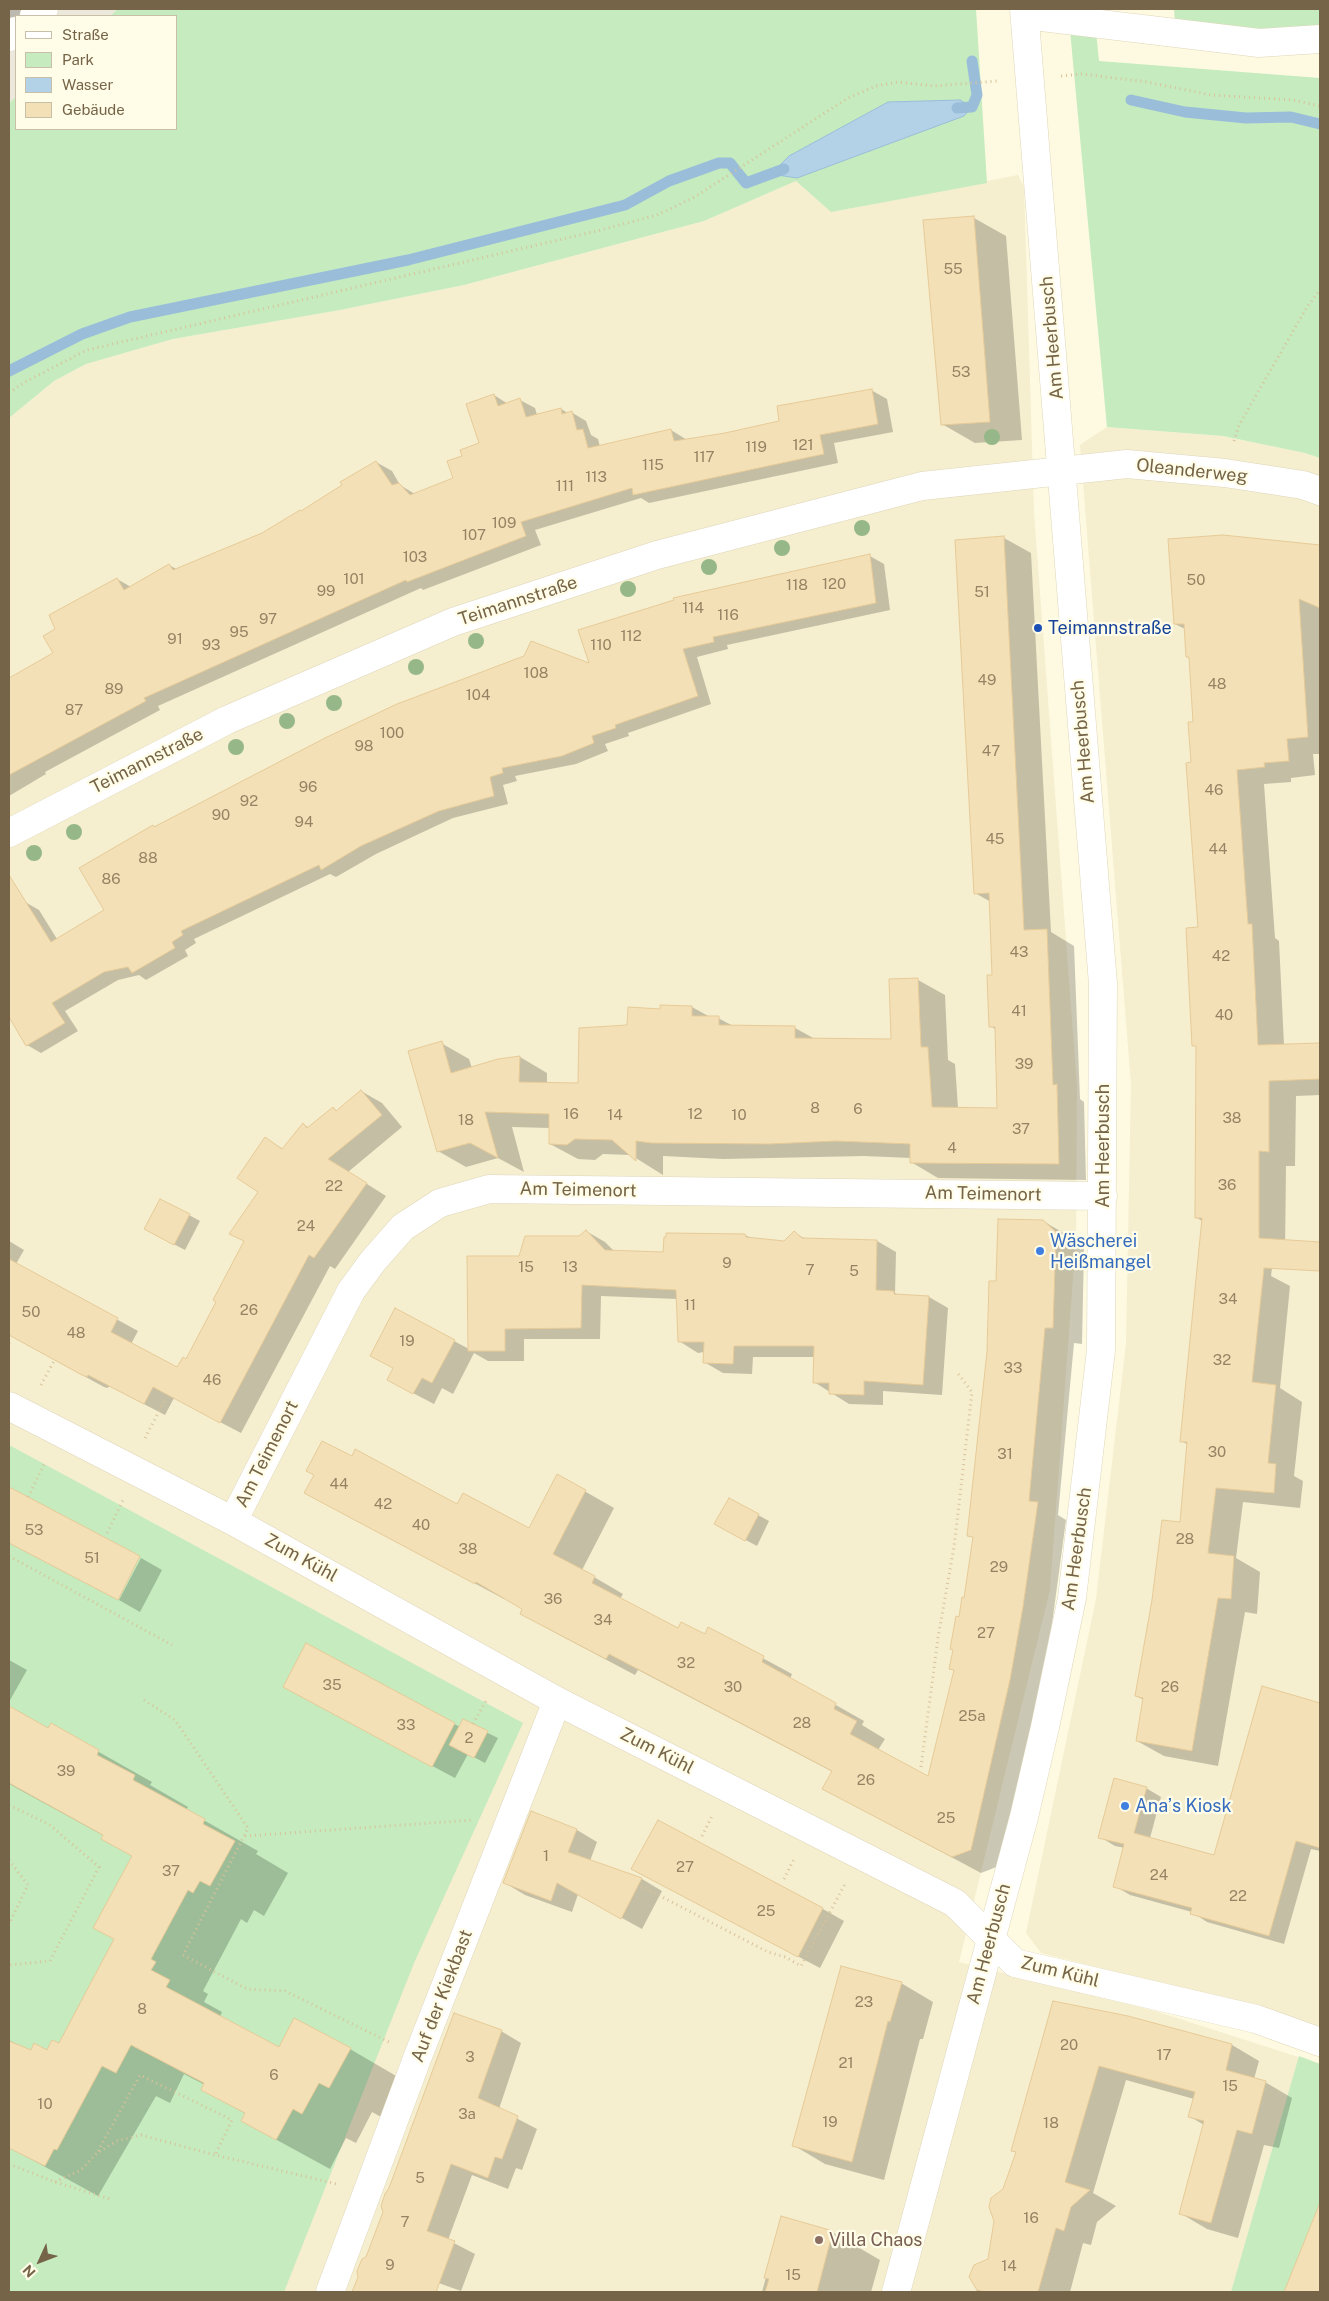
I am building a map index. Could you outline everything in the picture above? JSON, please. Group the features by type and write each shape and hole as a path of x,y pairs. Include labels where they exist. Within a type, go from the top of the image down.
{"street":[{"path":"1025,12 1258,43 1320,39"},
{"name":"Am Heerbusch","path":"896,2292 1024,1817 1046,1727 1072,1598 1101,1350 1103,984 1025,12"},
{"name":"Oleanderweg","path":"1062,471 1127,464 1225,473 1303,485 1320,491"},
{"name":"Teimannstraße","path":"9,833 227,720 453,622 657,555 922,486 1062,471"},
{"name":"Am Teimenort","path":"233,1520 351,1291 373,1261 403,1227 440,1203 489,1189 1103,1196"},
{"name":"Zum Kühl","path":"9,1406 233,1520 557,1701 955,1903 1015,1963 1256,2019 1320,2042"},
{"name":"Auf der Kiekbast","path":"330,2292 418,2056 557,1701"}],"path":[{"path":"1031,78 1082,74 1148,82 1212,95 1293,100 1320,106"},
{"path":"9,393 24,382 87,350 597,231 657,215 693,198 848,98 876,86 898,82 934,86 984,82"},
{"path":"1225,473 1239,424 1307,307 1320,290"},
{"path":"921,1766 938,1638 954,1546 972,1392 957,1372"},
{"path":"130,1468 166,1398"},
{"path":"28,1497 60,1431"},
{"path":"9,1556 172,1644"},
{"path":"144,1700 175,1720 248,1828 183,1955 247,1989 285,1991 418,2056"},
{"path":"9,1805 50,1825 100,1867 50,1961 9,1965"},
{"path":"245,1836 512,1818"},
{"path":"641,1886 768,1952 785,1957 801,1966 860,1854"},
{"path":"9,1860 28,1886 9,1924"},
{"path":"55,2182 81,2170 97,2153 140,2075 232,2120 215,2155"},
{"path":"97,2153 117,2141 141,2135 215,2155 367,2191"},
{"path":"9,2164 55,2182 113,2200"}],"shaded area":[{"path":"9,9 118,9 111,15 15,15 15,98 9,103"},
{"path":"1018,175 1024,187 1034,513 1077,1086 1076,1239 1050,1590 959,1962 1155,2011 1320,2064 1320,2292 9,2292 9,418 54,381 86,364 173,339 340,310 464,285 704,221 796,181 831,212"},
{"path":"1107,427 1223,436 1305,453 1320,458 1320,2031 1250,2007 1041,1953 1026,1933 1096,1599 1126,1344 1131,1084 1080,445"}],"green space":[{"path":"118,9 976,9 987,183 831,212 796,181 704,221 464,285 340,310 173,339 86,364 54,381 9,418 9,103 15,98 15,130 178,130 178,15 111,15"},
{"path":"1174,9 1320,9 1320,29 1261,30 1175,24"},
{"path":"1070,30 1096,31 1099,61 1320,78 1320,458 1305,453 1223,436 1107,427"},
{"path":"9,1445 523,1723 414,1963 284,2292 9,2292"},
{"path":"1299,2056 1320,2064 1320,2292 1231,2292"}],"water":[{"path":"960,100 972,107 964,116 797,178 771,174 789,156 888,102"}],"building":[{"path":"974,216 990,422 941,425 923,220"},
{"path":"872,389 878,424 820,435 824,454 633,495 632,488 521,522 526,536 407,582 406,580 144,698 146,701 9,775 9,678 53,653 43,636 55,629 49,615 117,578 124,590 169,564 173,570 262,533 301,511 342,485 340,482 376,461 392,485 399,483 410,495 453,478 447,461 462,456 460,450 479,443 466,404 494,394 498,406 520,398 526,417 561,408 562,414 572,411 577,430 583,429 588,448 671,429 674,441 725,433 779,421 777,406"},
{"path":"1223,535 1320,545 1320,608 1299,599 1308,737 1287,739 1289,761 1264,763 1265,767 1237,770 1248,924 1252,924 1258,1045 1320,1043 1320,1079 1269,1081 1269,1152 1259,1151 1259,1238 1320,1242 1320,1271 1264,1268 1252,1382 1276,1385 1268,1463 1276,1464 1274,1493 1216,1488 1208,1553 1234,1556 1231,1599 1218,1598 1192,1751 1136,1741 1143,1698 1135,1696 1152,1600 1162,1520 1180,1522 1187,1442 1180,1442 1202,1218 1195,1218 1196,1046 1192,1046 1186,928 1198,927 1186,763 1191,762 1188,722 1193,722 1189,657 1186,657 1184,624 1174,624 1168,539"},
{"path":"1004,536 1024,930 1047,929 1053,1085 1057,1084 1059,1164 910,1163 910,1144 836,1141 769,1144 651,1143 636,1141 636,1161 612,1140 575,1139 567,1145 549,1144 549,1114 485,1112 498,1158 470,1143 437,1152 408,1051 442,1041 451,1073 498,1059 520,1056 519,1082 578,1083 579,1028 627,1025 628,1007 660,1009 660,1005 692,1006 692,1016 719,1016 719,1025 795,1026 795,1038 891,1039 889,979 918,978 921,1047 928,1047 932,1107 997,1108 995,1027 989,1027 987,975 992,975 989,893 974,894 955,540"},
{"path":"870,554 876,603 713,637 714,642 683,649 698,696 615,725 616,728 592,736 594,743 562,756 502,768 503,773 490,777 494,796 439,811 361,846 321,870 319,865 181,931 183,935 172,942 175,948 132,973 128,967 104,972 52,1003 65,1023 26,1046 9,1017 9,875 51,942 104,910 79,868 153,825 154,827 325,738 397,704 524,656 531,641 589,663 578,630 674,600 673,598"},
{"path":"361,1090 382,1115 328,1159 367,1183 314,1258 309,1255 220,1423 153,1387 144,1404 88,1375 87,1377 82,1375 9,1335 9,1259 118,1318 111,1332 177,1367 183,1357 186,1359 216,1302 213,1300 244,1241 229,1234 258,1192 237,1178 265,1137 282,1149 303,1123 307,1128 333,1107 336,1111"},
{"path":"160,1199 190,1214 174,1245 144,1229"},
{"path":"998,1219 1043,1220 1056,1232 1053,1328 1045,1328 1029,1501 1038,1502 1023,1607 1010,1680 971,1850 952,1857 822,1789 832,1771 609,1654 606,1659 520,1614 522,1609 476,1582 475,1584 304,1493 314,1475 306,1471 322,1441 352,1456 355,1449 457,1504 463,1493 529,1528 557,1474 586,1490 553,1554 595,1576 592,1583 678,1628 681,1622 705,1634 708,1627 764,1656 762,1662 836,1703 834,1709 857,1721 850,1734 928,1776 954,1670 949,1669 953,1650 950,1649 956,1616 959,1617 962,1597 964,1598 973,1537 967,1536 987,1352 989,1281 996,1281"},
{"path":"586,1230 605,1250 663,1252 666,1233 745,1234 746,1237 784,1241 794,1231 802,1238 877,1240 876,1290 894,1291 894,1294 929,1296 923,1385 864,1381 864,1395 829,1394 829,1383 813,1383 814,1346 734,1346 733,1364 703,1363 704,1342 678,1342 676,1290 582,1285 581,1328 505,1329 505,1351 468,1351 467,1256 519,1256 525,1236 579,1236"},
{"path":"395,1308 455,1340 432,1383 422,1378 413,1394 387,1380 393,1368 370,1356"},
{"path":"9,1487 140,1556 118,1600 9,1543"},
{"path":"729,1498 759,1514 745,1541 714,1524"},
{"path":"306,1643 455,1723 432,1767 283,1687"},
{"path":"1262,1686 1320,1703 1320,1848 1296,1841 1269,1936 1190,1914 1192,1908 1113,1887 1124,1844 1098,1838 1114,1778 1147,1787 1134,1833 1214,1855"},
{"path":"9,1706 48,1728 51,1723 99,1750 97,1755 135,1775 133,1780 205,1819 203,1824 235,1841 210,1886 200,1881 193,1893 188,1890 151,1959 156,1962 151,1970 170,1980 166,1987 279,2047 294,2018 351,2048 329,2088 319,2083 302,2114 293,2109 276,2140 241,2121 245,2113 201,2090 204,2083 131,2045 116,2073 102,2066 57,2150 54,2149 45,2166 9,2148 9,2041 31,2050 34,2043 47,2050 52,2040 59,2043 114,1939 93,1928 132,1856 101,1839 103,1835 9,1783"},
{"path":"463,1719 488,1731 474,1758 449,1745"},
{"path":"531,1811 577,1829 568,1852 642,1878 621,1919 557,1883 551,1901 503,1883"},
{"path":"658,1820 823,1908 798,1957 631,1869"},
{"path":"841,1966 902,1982 890,2022 888,2021 852,2162 792,2146"},
{"path":"1053,2001 1128,2016 1232,2044 1226,2070 1266,2081 1252,2134 1237,2130 1211,2223 1179,2214 1204,2121 1188,2117 1195,2092 1099,2066 1065,2182 1090,2190 1071,2207 1064,2231 1056,2228 1038,2292 985,2292 977,2290 969,2277 974,2265 988,2259 994,2221 989,2207 991,2198 1003,2189 1016,2152 1011,2151"},
{"path":"454,2013 502,2030 478,2098 518,2116 502,2159 495,2157 488,2178 451,2164 427,2231 455,2241 436,2292 352,2292 358,2277 357,2271 362,2259 366,2257 383,2212 381,2206 385,2194 389,2188"},
{"path":"1319,2205 1320,2292 1284,2292"},
{"path":"781,2216 833,2231 817,2292 765,2292 769,2279 764,2278"}],"waterway":[{"path":"957,108 972,107 977,95 972,61"},
{"path":"1131,100 1185,112 1246,118 1291,117 1320,124"},
{"path":"9,371 82,334 130,317 408,260 625,205 669,181 719,163 730,163 746,183 784,169"}],"place":[{"name":"Teimannstraße","path":"1038,628"},
{"name":"Wäscherei Heißmangel","path":"1040,1251"},
{"name":"Anaʼs Kiosk","path":"1125,1806"},
{"name":"Villa Chaos","path":"819,2240"}]}
